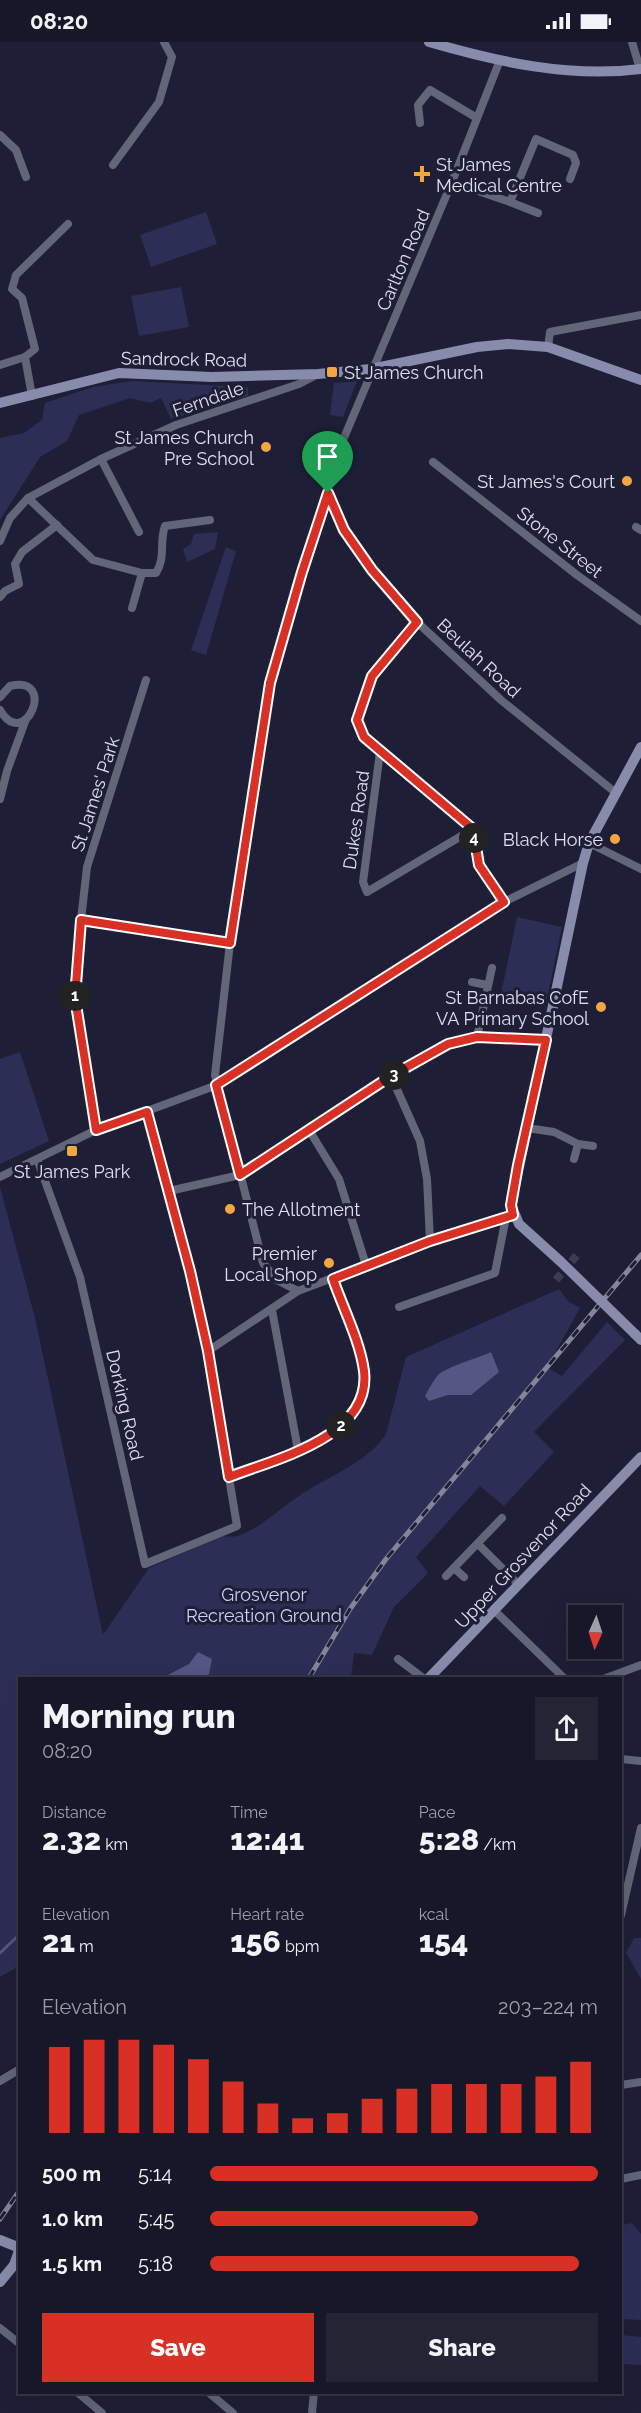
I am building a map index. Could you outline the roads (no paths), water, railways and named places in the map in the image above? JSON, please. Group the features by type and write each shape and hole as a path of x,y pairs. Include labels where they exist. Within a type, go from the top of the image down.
{"street":[{"path":"113,165 159,102 172,57 164,42"},
{"path":"429,42 500,60 595,73 640,69 632,42"},
{"name":"Carlton Road","path":"298,1291 277,1280 263,1263 214,1075 230,943 270,683 302,572 328,493 330,472 364,394 371,369 452,182 500,60"},
{"path":"420,123 418,105 430,90 477,118"},
{"path":"0,135 16,150 26,177"},
{"path":"510,202 536,139 573,155 576,163 570,179"},
{"path":"452,182 538,213"},
{"path":"0,365 26,357 35,351 22,298 12,289 16,275 68,224"},
{"path":"548,347 550,332 641,315"},
{"name":"Sandrock Road","path":"0,403 119,373 232,377 318,374 371,369 477,347 508,344 548,347 641,380"},
{"path":"26,357 32,396"},
{"name":"Ferndale","path":"0,541 10,518 28,498 101,459 176,425 299,384 318,374"},
{"path":"101,459 139,532"},
{"name":"Stone Street","path":"433,462 577,575 641,621"},
{"name":"Beulah Road","path":"328,493 344,530 372,570 417,622 501,700 616,794"},
{"path":"28,498 93,560 142,573 156,573 162,563 161,536 165,526 210,520"},
{"path":"0,597 5,591 19,584 15,564 22,552 57,525"},
{"path":"132,608 142,573"},
{"path":"417,622 372,676 357,720 364,737 473,829 479,865 504,902"},
{"name":"St James' Park","path":"96,1130 75,998 81,920 87,867 146,680"},
{"path":"0,697 10,686 22,685 27,688 35,704 26,719 0,800"},
{"path":"0,710 9,719 26,719"},
{"name":"Dukes Road","path":"380,752 363,882 367,892 473,829"},
{"path":"399,1307 495,1273 583,863 589,843 639,754"},
{"path":"589,843 641,868"},
{"path":"0,1177 96,1130 216,1085 504,902 583,863"},
{"path":"81,920 230,943"},
{"path":"477,1037 492,968"},
{"path":"472,982 487,986"},
{"path":"169,1191 240,1175 391,1076 448,1044 477,1037 546,1040"},
{"path":"391,1076 420,1141 427,1179 430,1241"},
{"path":"147,1112 208,1351 229,1477 335,1432 350,1417 363,1387 362,1363 333,1279"},
{"path":"527,1128 564,1135 578,1144 592,1146"},
{"path":"309,1130 339,1179 366,1264"},
{"path":"574,1159 578,1144"},
{"name":"Dorking Road","path":"37,1159 80,1277 145,1564 237,1526 229,1477"},
{"path":"208,1351 298,1291 430,1241 509,1216"},
{"path":"509,1216 560,1261 638,1337"},
{"path":"272,1310 298,1449"},
{"name":"Upper Grosvenor Road","path":"430,1677 641,1456"},
{"path":"446,1576 502,1518"},
{"path":"478,1544 518,1584"},
{"path":"454,1568 464,1577"},
{"path":"495,1611 563,1677"},
{"path":"398,1659 422,1677"},
{"path":"609,1677 641,1665"},
{"path":"622,1759 641,1761"},
{"path":"622,1912 641,1828"},
{"path":"0,2081 18,2070"},
{"path":"622,2085 641,2082"},
{"path":"622,2179 641,2175"},
{"path":"0,2240 18,2247"},
{"path":"0,2282 14,2265 18,2254"},
{"path":"0,2328 18,2342"},
{"path":"79,2394 102,2413"},
{"path":"210,2394 233,2413"},
{"path":"312,2413 314,2394"}],"waterway":[{"path":"0,1953 18,1936"}],"tunnel":[{"path":"556,1280 577,1255"}],"railway":[{"path":"310,1677 350,1609 386,1559 641,1255"},
{"path":"0,2219 18,2193"}],"place":[{"name":"St James Medical Centre","path":"422,174"},
{"name":"St James Church","path":"332,372"},
{"name":"St James Church Pre School","path":"266,447"},
{"name":"St James's Court","path":"627,481"},
{"name":"Black Horse","path":"615,839"},
{"name":"St Barnabas CofE VA Primary School","path":"601,1007"},
{"name":"St James Park","path":"72,1151"},
{"name":"The Allotment","path":"230,1209"},
{"name":"Premier Local Shop","path":"329,1263"}],"park label":[{"name":"Grosvenor Recreation Ground","path":"264,1604"}]}
